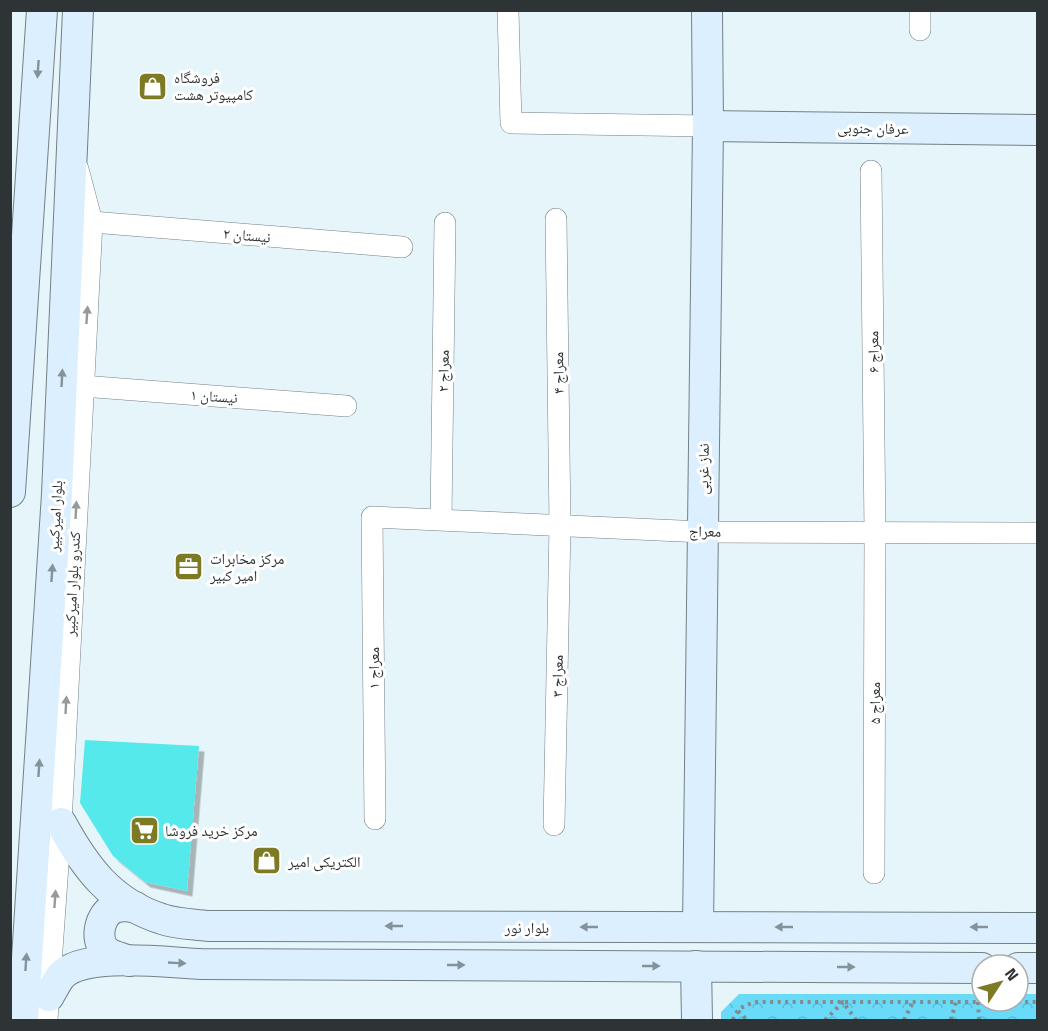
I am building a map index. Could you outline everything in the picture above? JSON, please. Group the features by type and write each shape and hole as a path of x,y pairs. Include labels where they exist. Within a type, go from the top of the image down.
{"street":[{"path":"42,10 19,326 11,491 57,494"},
{"name":"بلوار امیرکبیر","path":"22,1020 57,494 78,10"},
{"path":"508,10 511,123 708,126"},
{"name":"نماز غربی","path":"698,927 708,126 707,10"},
{"name":"عرفان جنوبی","path":"708,126 1038,130"},
{"name":"کندرو بلوار امیرکبیر","path":"48,1008 61,823 92,222 72,150"},
{"name":"معراج ۶","path":"871,171 875,532"},
{"name":"معراج ۴","path":"556,219 560,526"},
{"name":"نیستان ۲","path":"92,222 402,247"},
{"name":"معراج ۲","path":"441,519 445,223"},
{"path":"10,275 19,326"},
{"name":"نیستان ۱","path":"82,386 346,406"},
{"name":"معراج","path":"372,517 703,532 1038,533"},
{"name":"معراج ۱","path":"372,517 375,819"},
{"name":"معراج ۳","path":"554,825 560,526"},
{"name":"معراج ۵","path":"874,873 875,532"},
{"name":"بلوار نور","path":"61,823 80,857 101,883 125,902 163,919 208,926 1038,928"},
{"path":"129,961 107,951 100,941 100,928 104,918 112,909 123,905 135,907"},
{"path":"48,1008 62,974 87,962 970,968"},
{"path":"696,966 697,1020"}],"path":[{"path":"733,1020 743,1005 757,1002 970,1002"},
{"path":"825,1020 843,1002"},
{"path":"843,1002 856,1020"},
{"path":"904,1020 913,1002"},
{"path":"951,1020 956,1002"},
{"path":"738,1011 747,1020"}],"green space":[{"path":"739,994 970,994 970,1013 1030,1013 1030,994 1037,994 1037,1020 721,1020 721,1012"}],"building":[{"name":"مرکز خرید فروشا","path":"85,740 199,746 187,891 145,882 113,856 80,803"}],"place":[{"name":"فروشگاه کامپیوتر هشت","path":"153,86"},
{"name":"مرکز مخابرات امیر کبیر","path":"189,567"},
{"name":"مرکز خرید فروشا","path":"144,830"},
{"name":"الکتریکی امیر","path":"267,861"}]}
